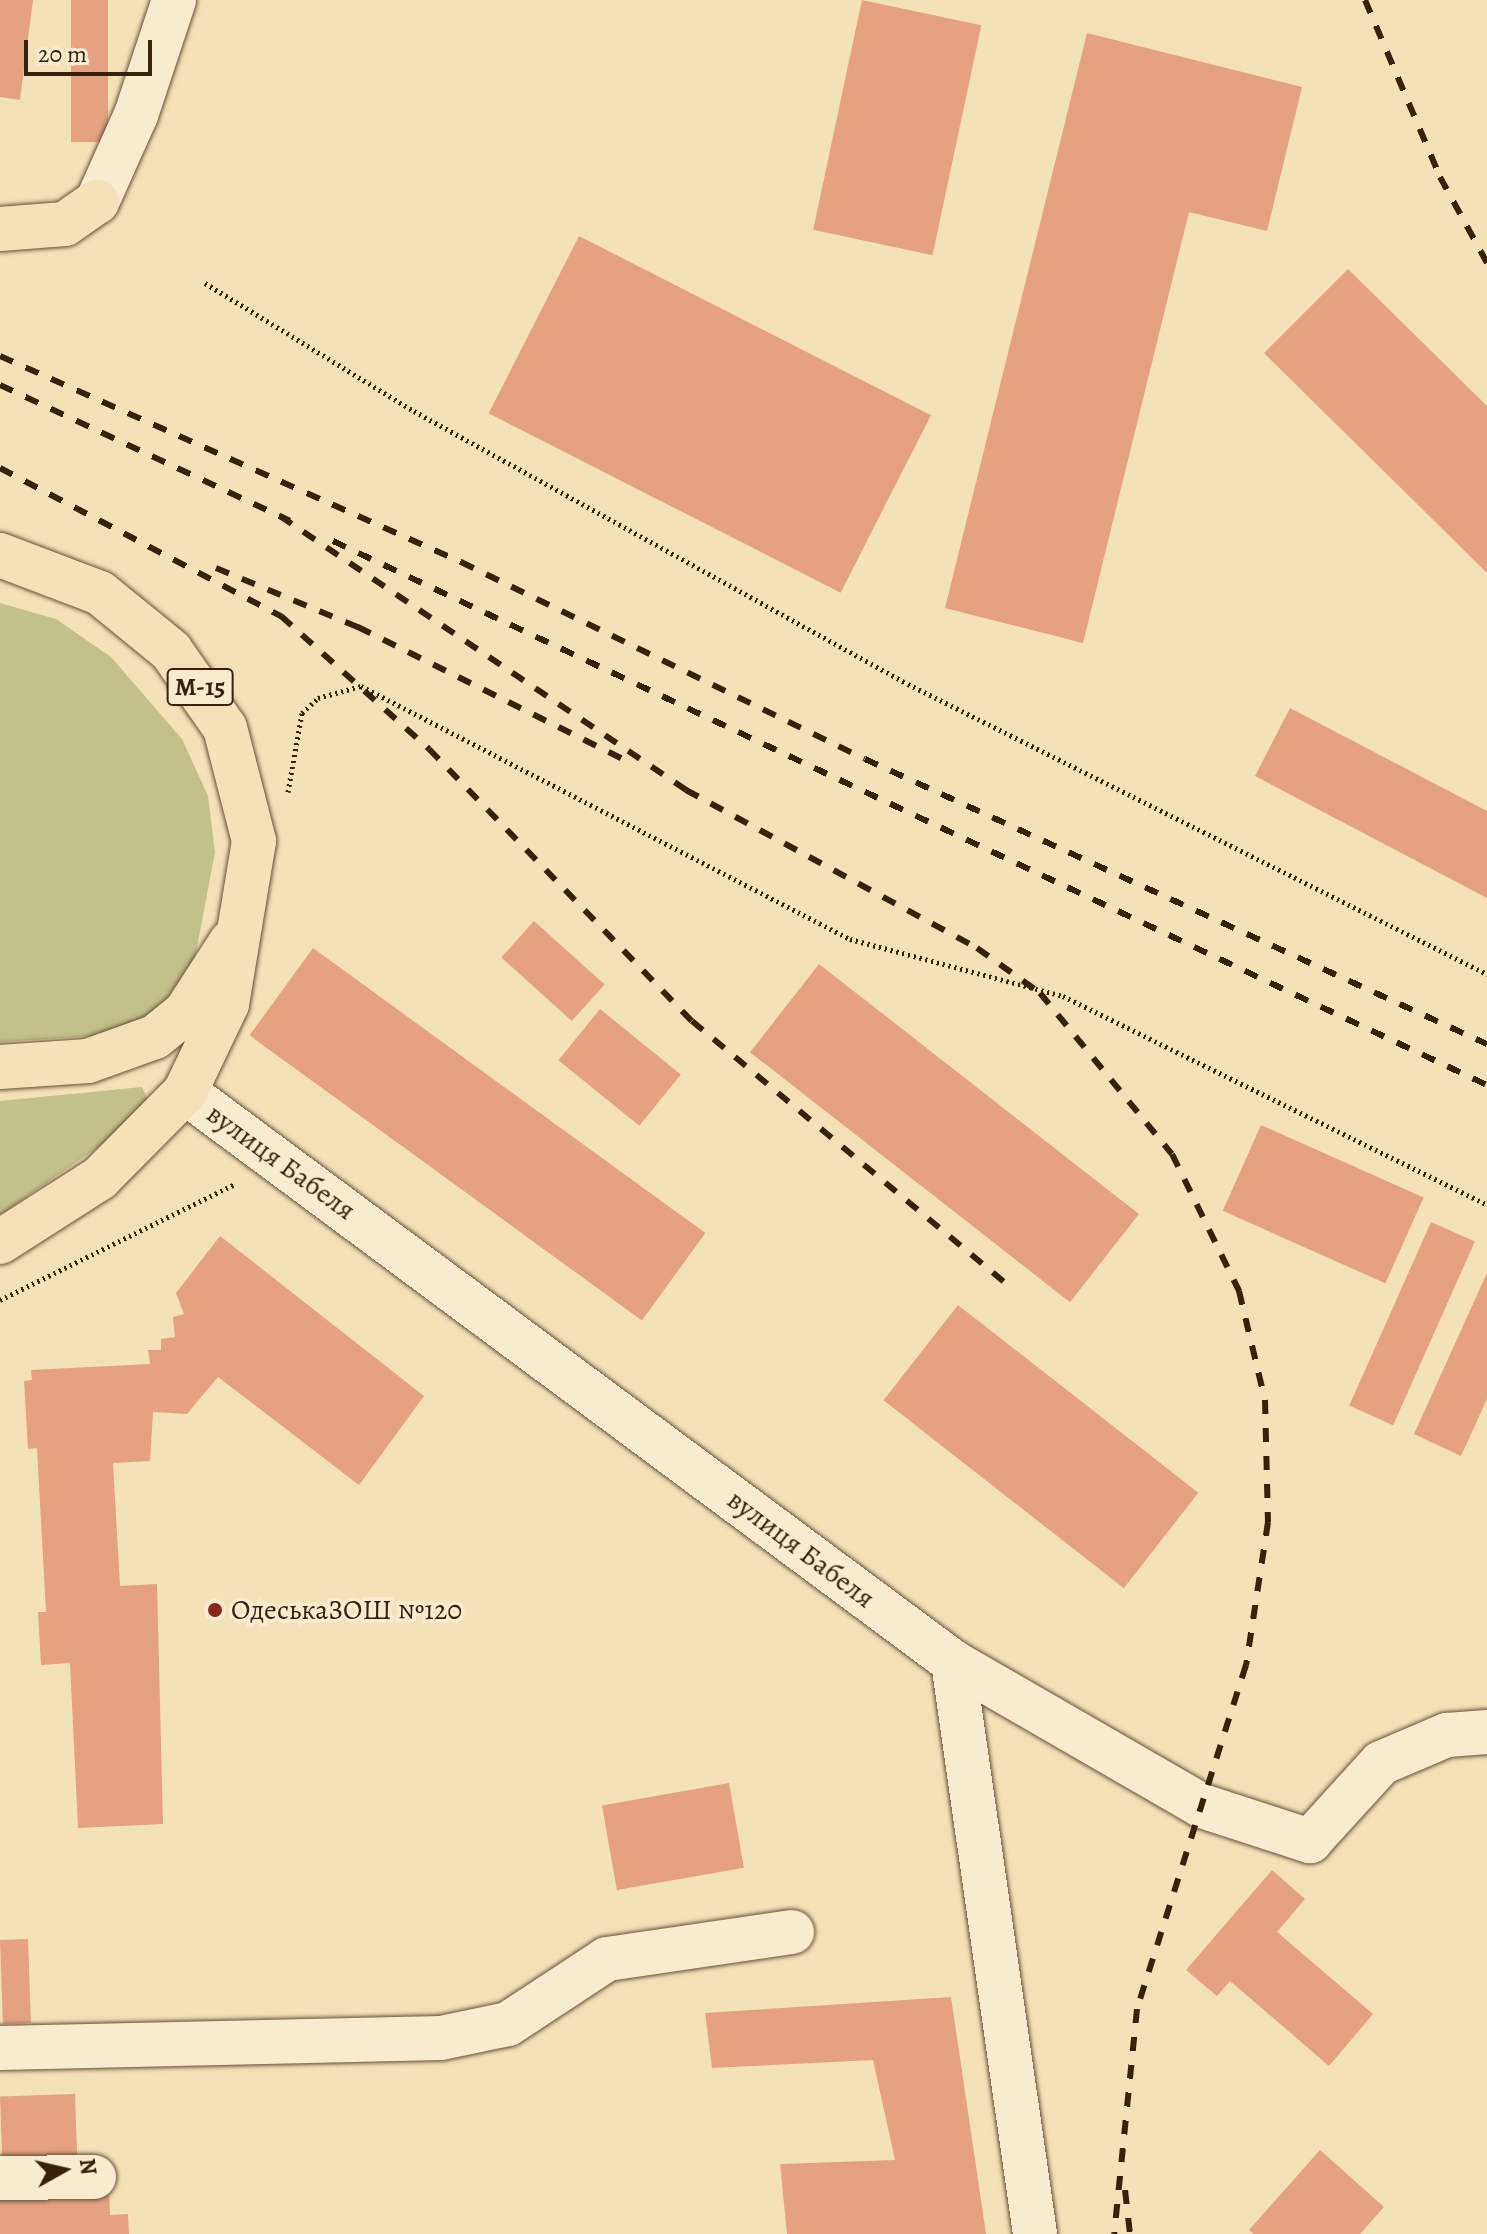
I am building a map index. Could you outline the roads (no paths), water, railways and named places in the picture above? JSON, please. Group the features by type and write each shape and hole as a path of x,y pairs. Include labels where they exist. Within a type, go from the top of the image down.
{"main road":[{"path":"0,229 65,224 97,202"},
{"name":"М-15","path":"0,555 100,593 138,619 202,689 225,728 250,805 246,920"},
{"path":"0,1067 88,1061 155,1037 185,1013 246,920"},
{"path":"0,1242 100,1178 185,1092 227,1004 246,920"}],"street":[{"path":"97,202 174,0"},
{"name":"вулиця Бабеля","path":"185,1092 953,1662 1202,1806 1310,1841 1381,1763 1447,1735 1487,1732"},
{"path":"953,1662 1035,2234"},
{"path":"0,2048 441,2038 508,2024 607,1959 792,1932"},
{"path":"0,2178 94,2177"}],"railway":[{"path":"1365,0 1440,177 1487,263"},
{"path":"0,356 461,562 865,759 1487,1044"},
{"path":"0,385 290,521"},
{"path":"0,468 281,616 429,749 692,1021 1012,1289"},
{"path":"280,516 686,790 977,948 1040,993 1172,1154 1239,1291 1265,1400 1268,1522 1246,1665 1137,2009 1114,2234"},
{"path":"333,541 1487,1085"},
{"path":"216,568 358,627 625,760"},
{"path":"1125,2190 1130,2234"}],"place":[{"name":"ОдеськаЗОШ №120","path":"215,1610"}]}
